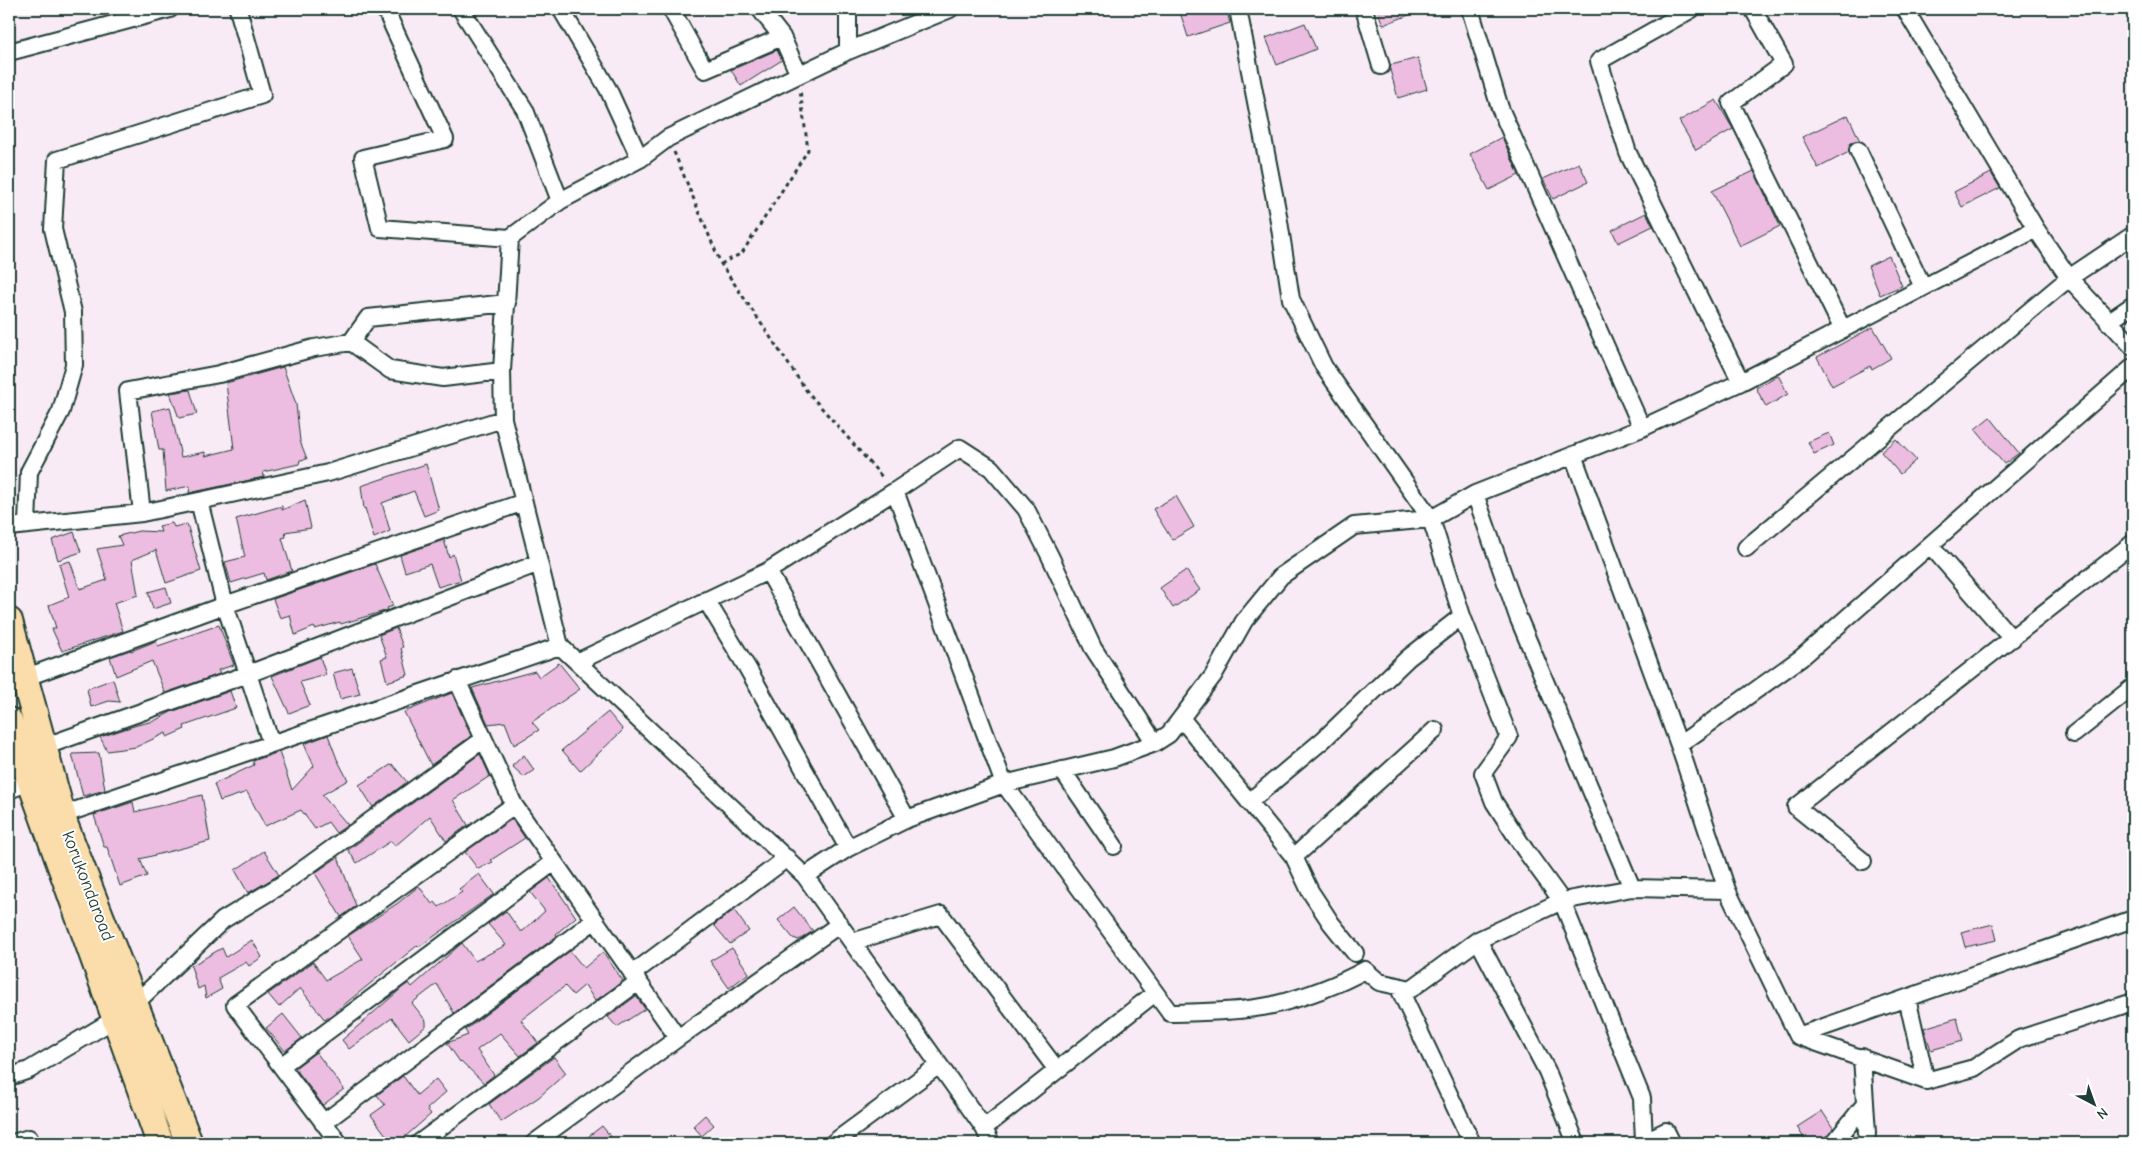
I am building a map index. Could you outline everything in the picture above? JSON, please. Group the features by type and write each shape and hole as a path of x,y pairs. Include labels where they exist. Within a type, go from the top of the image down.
{"main road":[{"name":"korukondaroad","path":"9,621 43,747 30,781 62,815 125,1011 189,1143"},
{"path":"9,721 30,781 125,1011 160,1143"}],"street":[{"path":"9,52 170,9"},
{"path":"27,525 29,472 61,411 74,366 73,312 53,230 58,160 262,95 238,9"},
{"path":"385,9 445,139 363,158 380,228 510,238 560,201 640,159 668,138 848,51 946,10"},
{"path":"562,9 608,89 640,159"},
{"path":"671,9 705,70 782,38"},
{"path":"760,9 782,38 799,75"},
{"path":"848,9 848,51"},
{"path":"1238,9 1278,215 1291,299 1324,367 1431,519 1462,616 1509,737 1484,774 1494,802 1525,850 1562,901 1642,1098 1642,1142 1666,1131 1672,1143"},
{"path":"1364,9 1381,66"},
{"path":"1470,9 1500,108 1642,428"},
{"path":"1692,9 1599,61 1628,153 1740,382"},
{"path":"1753,9 1784,64 1731,103 1842,328"},
{"path":"1905,9 2036,229 2069,278 2133,347"},
{"path":"463,10 525,110 560,201"},
{"path":"1858,150 1923,287"},
{"path":"805,876 848,848 907,819 1004,784 1114,758 1155,743 1169,734 1214,676 1244,621 1281,576 1354,526 1431,519 1475,494 1572,454 1642,428 1740,382 2036,229"},
{"path":"1746,548 2069,278 2133,235"},
{"path":"510,238 502,371 503,419 560,646 805,876 984,1128 991,1143"},
{"path":"352,342 368,318 507,303"},
{"path":"2108,322 2133,305"},
{"path":"142,514 128,391 219,374 314,348 352,342 390,370 444,378 502,371"},
{"path":"1679,745 1801,658 2133,367"},
{"path":"9,527 142,514 328,473 503,419"},
{"path":"577,662 768,571 960,448 991,468 1026,509 1094,648 1155,743"},
{"path":"1572,454 1679,745 1727,890 1798,1036 1926,1080 1974,1068 2019,1039 2133,1002"},
{"path":"895,491 1004,784 1170,1013 1209,1012 1272,1005 1337,985 1365,970 1379,982 1411,988 1478,940 1562,901 1632,888 1727,890"},
{"path":"1475,494 1518,617 1632,888"},
{"path":"199,501 226,605 271,744"},
{"path":"24,678 226,605 524,502"},
{"path":"1864,861 1796,807 2133,543"},
{"path":"1930,545 2012,639"},
{"path":"43,747 248,674 539,563"},
{"path":"768,571 907,819"},
{"path":"706,600 748,669 848,848"},
{"path":"1249,802 1323,740 1408,658 1462,616"},
{"path":"62,815 560,646"},
{"path":"457,680 514,805 678,1038"},
{"path":"2074,734 2133,687"},
{"path":"1181,718 1294,858 1310,891 1325,915 1355,953"},
{"path":"1294,858 1435,730"},
{"path":"9,1076 29,1070 125,1011 223,920 284,883 484,739"},
{"path":"1062,770 1114,846"},
{"path":"339,1143 235,1005 514,805"},
{"path":"419,1143 635,978 787,858"},
{"path":"281,1066 554,862"},
{"path":"852,942 941,915 1057,1070"},
{"path":"1798,1036 2133,918"},
{"path":"323,1123 595,920"},
{"path":"534,1143 678,1038 840,924"},
{"path":"1478,940 1548,1071 1576,1143"},
{"path":"1398,986 1472,1143"},
{"path":"984,1128 1155,993"},
{"path":"1907,998 1926,1080"},
{"path":"1862,1057 1866,1143"},
{"path":"833,1143 939,1065"},
{"path":"1834,1143 1865,1104"},
{"path":"12,1143 29,1138"}],"path":[{"path":"721,264 742,253 808,150 799,75"},
{"path":"668,138 721,264 806,390 895,491"}],"building":[{"path":"1179,9 1226,9 1230,23 1188,37"},
{"path":"1377,9 1421,9 1422,10 1383,25"},
{"path":"1305,23 1316,49 1277,65 1266,38"},
{"path":"777,50 782,60 741,86 731,70"},
{"path":"1418,58 1427,89 1398,98 1390,70 1391,65"},
{"path":"1716,100 1733,129 1696,150 1679,121"},
{"path":"1848,115 1860,141 1854,141 1850,144 1849,152 1818,168 1802,137"},
{"path":"1502,137 1519,175 1489,190 1470,154"},
{"path":"1579,163 1588,182 1553,199 1543,179"},
{"path":"1754,171 1780,226 1740,246 1712,191"},
{"path":"1991,173 2000,188 1962,207 1954,192"},
{"path":"1646,213 1653,226 1618,243 1612,230"},
{"path":"1889,256 1902,286 1880,295 1868,266"},
{"path":"1873,327 1891,358 1872,369 1870,366 1832,386 1817,357"},
{"path":"283,367 296,404 300,441 307,459 300,460 299,464 263,472 264,477 189,493 190,486 166,491 163,450 159,450 152,411 170,407 181,457 205,452 205,456 234,449 226,383"},
{"path":"1778,375 1788,394 1766,407 1756,388"},
{"path":"190,390 197,414 179,418 170,393"},
{"path":"1990,417 2019,453 2004,464 1975,429"},
{"path":"1829,433 1834,445 1814,454 1808,442"},
{"path":"1896,439 1916,460 1900,474 1881,452"},
{"path":"426,464 439,510 424,516 414,491 382,503 390,531 374,538 364,509 361,486"},
{"path":"1176,496 1194,527 1172,540 1153,509"},
{"path":"305,500 311,528 285,532 286,537 282,538 292,571 266,580 264,573 231,583 225,562 245,557 236,519 282,506 282,510"},
{"path":"172,523 174,527 187,524 201,571 166,583 156,550 132,560 138,595 114,603 123,631 62,651 52,629 56,628 49,605 69,597 59,564 70,561 80,589 107,580 97,549 122,545 118,536 139,531 161,532 159,526"},
{"path":"74,532 81,552 58,560 52,540"},
{"path":"444,540 449,557 453,554 461,580 438,587 430,564 405,572 400,555"},
{"path":"375,564 393,606 387,608 388,610 341,624 340,622 315,629 314,627 295,635 290,615 280,618 273,599"},
{"path":"1186,570 1200,590 1173,608 1160,588"},
{"path":"166,587 171,603 153,609 148,592"},
{"path":"219,625 234,665 218,670 220,674 165,693 152,661 116,676 110,657 156,641 158,646"},
{"path":"396,628 403,647 401,648 408,675 387,682 381,659 387,657 379,635"},
{"path":"320,657 326,675 300,682 310,705 289,713 272,676"},
{"path":"559,663 580,689 532,722 539,730 514,745 505,722 488,724 472,688 535,671 539,677"},
{"path":"352,668 360,694 340,699 333,673"},
{"path":"113,679 120,702 109,701 91,707 87,689"},
{"path":"230,691 236,708 184,726 185,729 167,737 166,733 136,747 107,751 100,737 154,721 171,712"},
{"path":"452,693 471,736 431,765 404,712"},
{"path":"608,712 623,730 580,771 562,750"},
{"path":"328,735 337,759 348,780 322,795 348,825 336,833 328,822 315,829 301,810 265,826 247,792 220,801 214,784 254,765 253,761 279,752 292,790 314,766 304,744"},
{"path":"99,753 105,790 83,796 72,754"},
{"path":"480,754 490,776 453,800 468,825 446,841 430,816 395,846 391,841 357,863 348,850"},
{"path":"524,755 534,770 524,777 512,766"},
{"path":"392,764 407,782 373,807 359,785"},
{"path":"202,795 210,841 140,859 147,876 120,886 107,847 104,847 94,815 133,802 135,812"},
{"path":"512,819 525,838 491,860 493,862 478,869 465,852"},
{"path":"264,851 279,875 248,893 235,870"},
{"path":"338,857 356,906 341,917 315,873"},
{"path":"479,874 494,894 419,947 418,945 325,1020 300,988 279,1007 268,994 313,962 326,980 363,959 348,936 398,903 419,886 432,904 435,902 439,907 462,892 459,889"},
{"path":"549,878 576,917 556,934 557,936 454,1013 437,984 412,1003 426,1021 426,1026 409,1040 392,1018 349,1049 342,1040 403,987 409,983 412,987 462,943 475,961 506,945 488,924 506,911 520,931 523,931 545,911 530,892"},
{"path":"794,907 813,931 799,940 793,938 778,920"},
{"path":"734,910 749,931 730,944 714,925"},
{"path":"1993,924 1997,940 1965,947 1961,932"},
{"path":"252,940 262,957 249,966 246,962 218,978 222,989 206,998 204,986 198,989 191,966 222,948 226,957"},
{"path":"732,948 749,973 729,988 710,961"},
{"path":"570,951 584,968 603,952 623,981 595,1001 585,985 573,995 565,986 521,1020 538,1043 520,1056 500,1033 477,1050 494,1075 484,1083 460,1062 447,1043 468,1035 465,1030"},
{"path":"636,996 645,1009 617,1027 608,1017"},
{"path":"283,1014 302,1038 285,1051 266,1028"},
{"path":"1957,1018 1963,1041 1931,1050 1924,1028"},
{"path":"316,1052 344,1089 323,1105 295,1068"},
{"path":"554,1057 566,1073 539,1097 501,1122 489,1104"},
{"path":"403,1076 417,1095 436,1079 446,1092 427,1109 431,1114 398,1143 392,1143 371,1115 385,1105 377,1095"},
{"path":"1822,1111 1833,1128 1828,1135 1814,1143 1807,1143 1797,1127"},
{"path":"705,1115 714,1125 702,1136 693,1126"},
{"path":"602,1126 616,1143 580,1143"}]}
